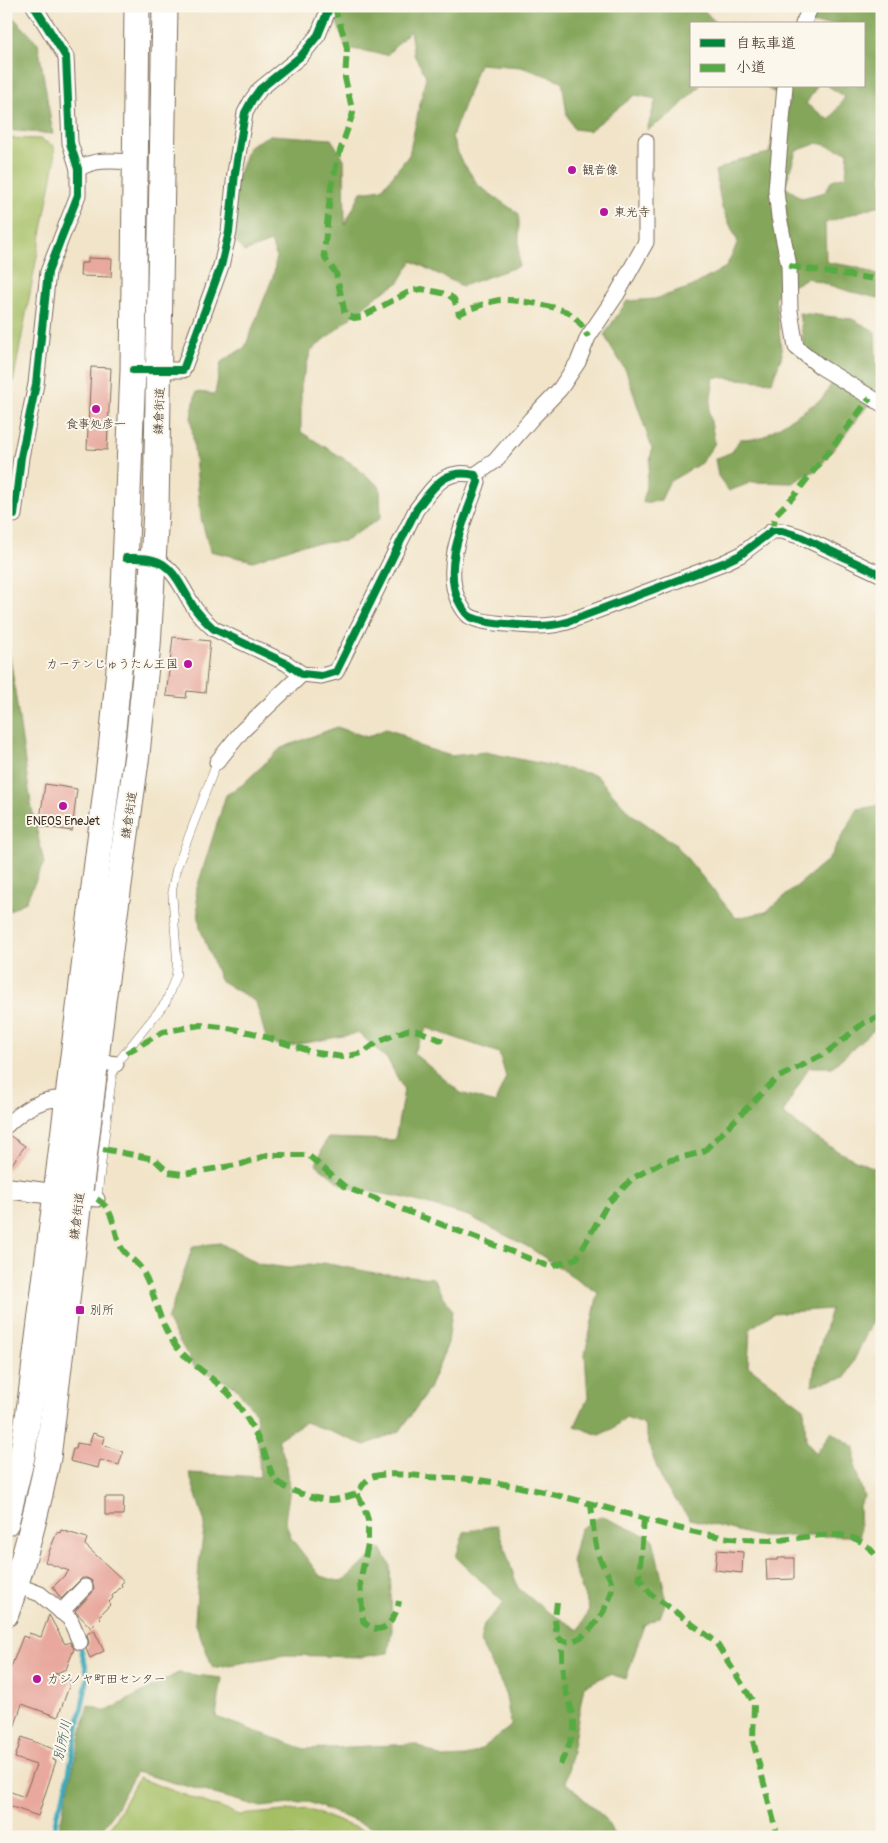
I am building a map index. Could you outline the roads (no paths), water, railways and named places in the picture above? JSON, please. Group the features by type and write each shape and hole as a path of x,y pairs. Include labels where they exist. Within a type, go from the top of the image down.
{"main road":[{"name":"鎌倉街道","path":"8,1508 22,1457 30,1403 66,1099 111,750 122,639 133,370 137,6"},
{"name":"鎌倉街道","path":"6,1614 38,1508 48,1458 88,1198 106,1062 148,646 154,560 160,370 165,6"}],"street":[{"path":"14,515 21,457 36,384 48,272 78,195 78,170 70,143 66,56 34,6"},
{"path":"133,370 183,370 221,266 229,232 235,173 245,113 260,90 302,56 318,35 330,6"},
{"path":"804,22 811,6"},
{"path":"785,88 776,190 779,217 789,266 790,311 796,347 821,367 882,404"},
{"path":"126,558 154,560 167,568 175,576 196,610 214,629 286,663 302,674 321,676 336,672 416,510 434,487 447,476 460,472 475,475 495,461 530,419 560,389 578,362 588,337 618,294 646,242 646,141"},
{"path":"78,170 88,163 102,161 134,162"},
{"path":"475,475 478,482 456,541 453,580 462,608 469,616 487,622 552,626 560,624 723,563 740,554 772,531 800,536 882,575"},
{"path":"217,762 242,731 302,674"},
{"path":"6,1126 20,1113 32,1106 51,1099 66,1099"},
{"path":"6,1188 88,1198"},
{"path":"8,1508 38,1508"},
{"path":"16,1585 40,1594 70,1619 80,1642"},
{"path":"61,1612 85,1587"}],"lane":[{"path":"106,1062 166,1002 176,975 177,960 172,889 176,870 217,762"}],"waterway":[{"name":"別所川","path":"53,1837 57,1813 65,1793 88,1676 81,1649"}],"place":[{"name":"観音像","path":"572,170"},
{"name":"東光寺","path":"604,212"},
{"name":"食事処彦一","path":"96,409"},
{"name":"カーテンじゅうたん王国","path":"188,664"},
{"name":"ENEOS EneJet","path":"63,806"},
{"name":"別所","path":"80,1310"},
{"name":"カジノヤ町田センター","path":"37,1679"}]}
